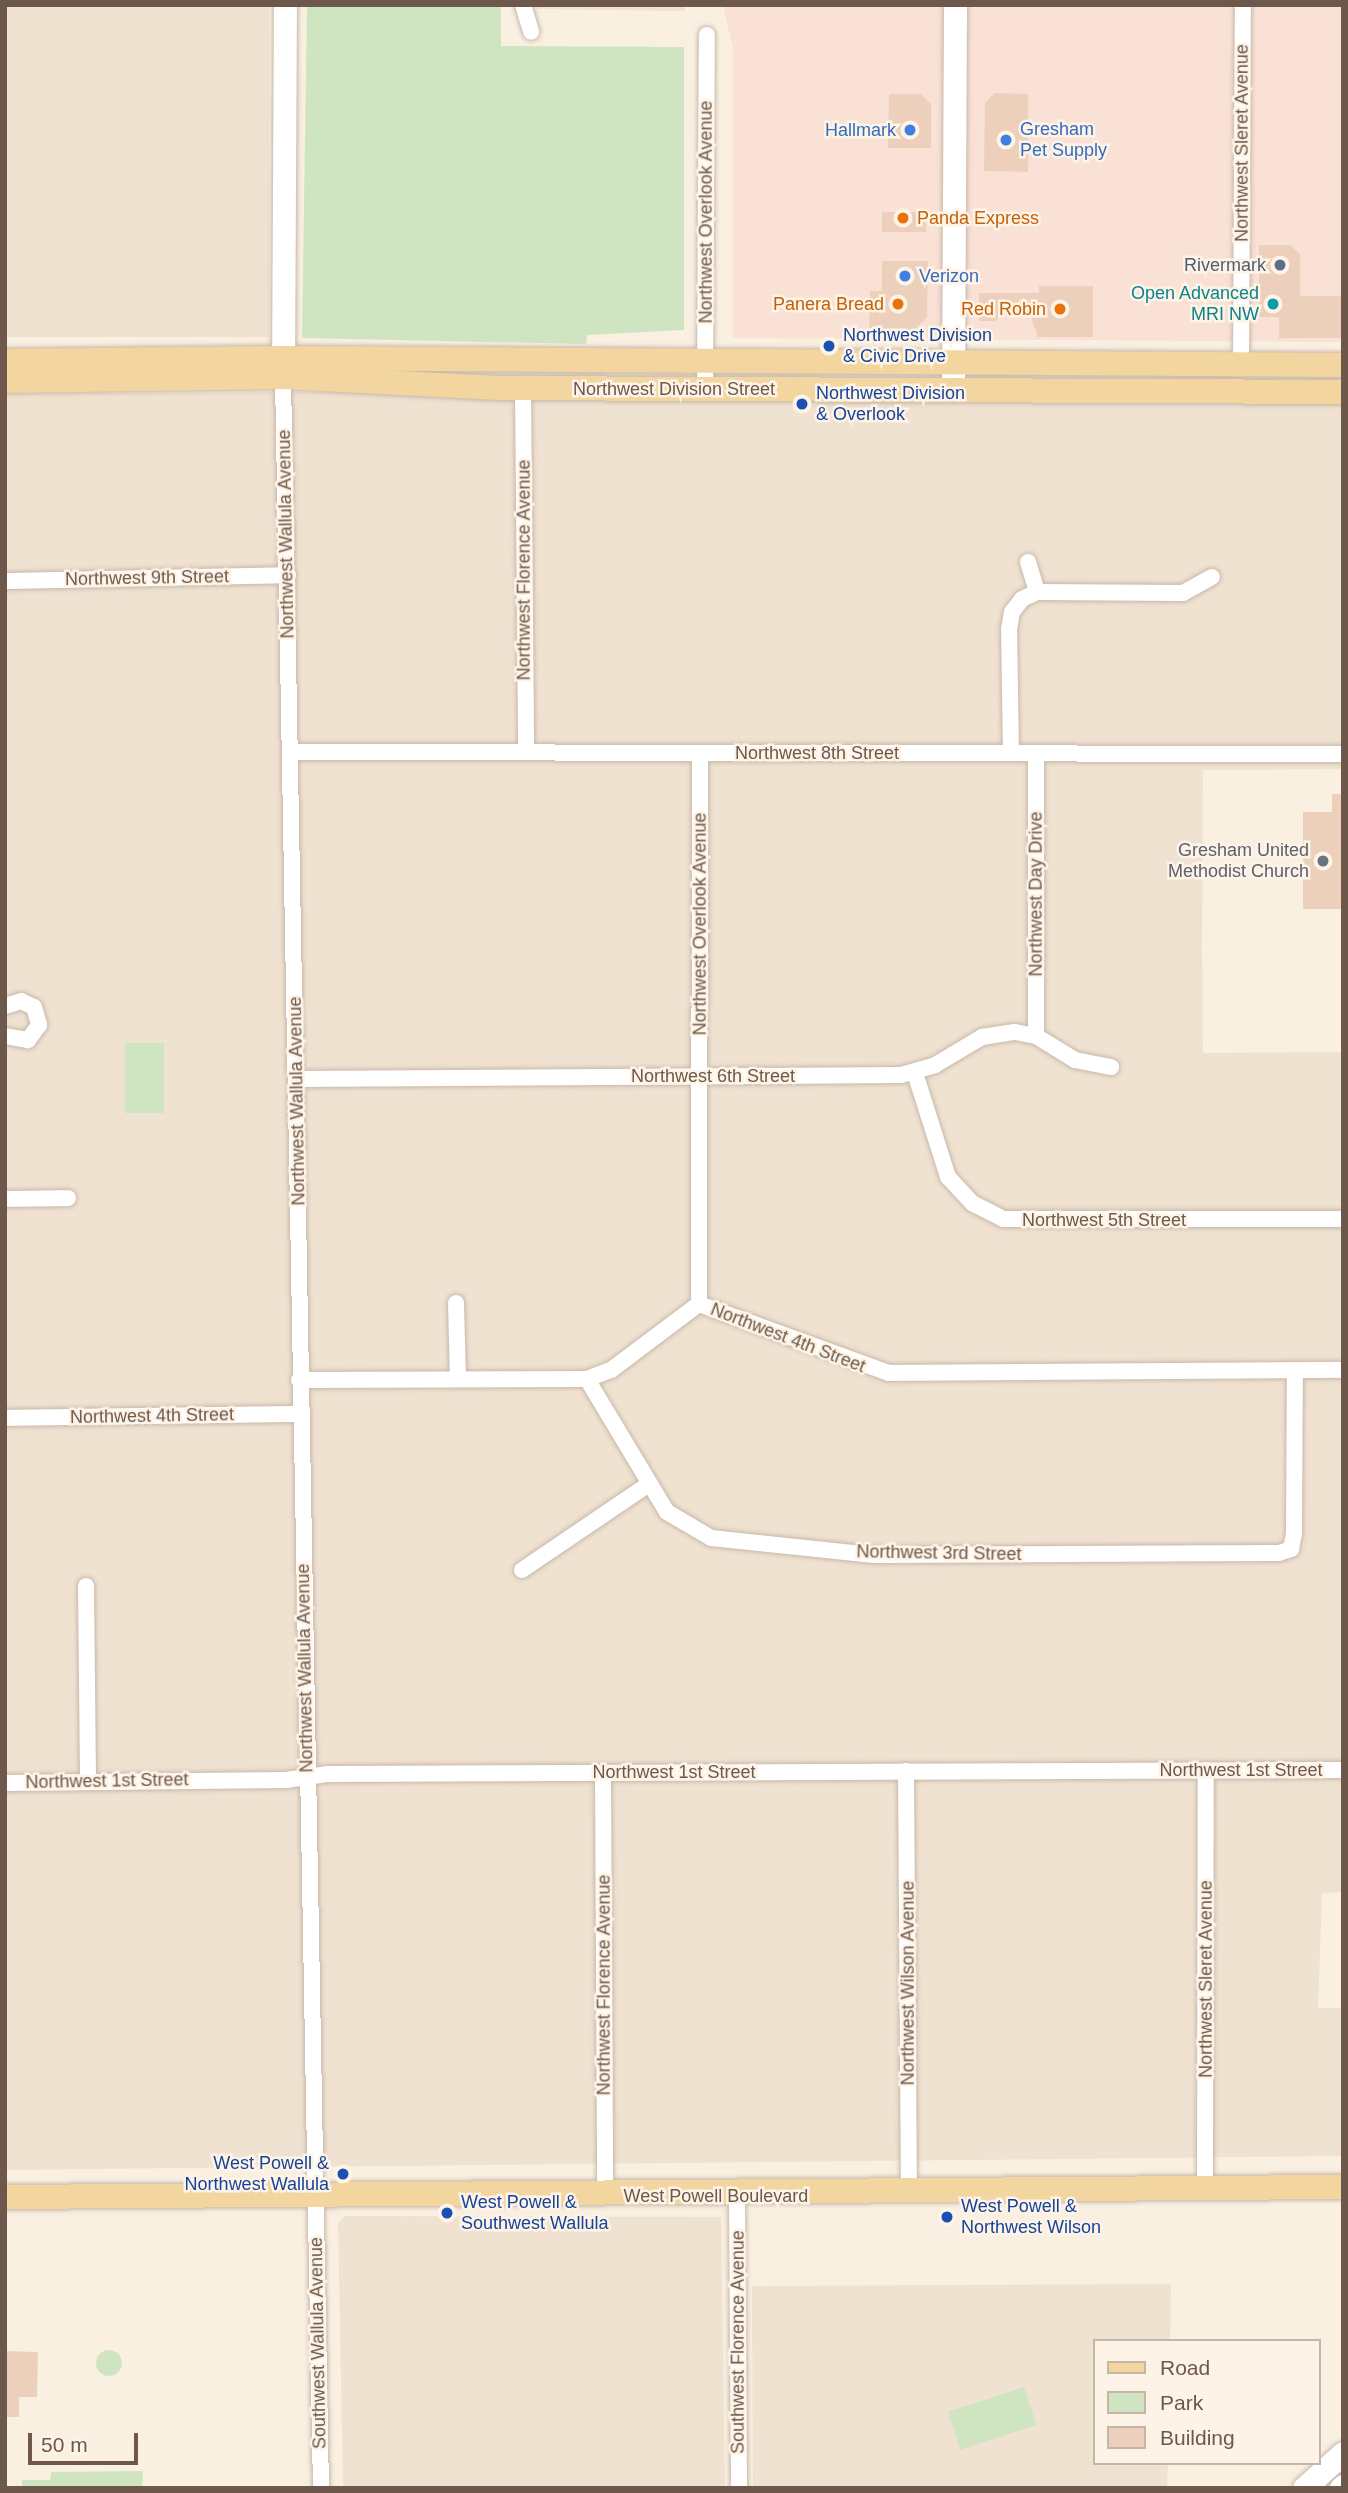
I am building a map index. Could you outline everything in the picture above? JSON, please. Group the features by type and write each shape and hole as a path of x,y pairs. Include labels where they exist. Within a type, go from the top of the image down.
{"main road":[{"name":"Northwest Division Street","path":"5,361 282,367 706,364 1343,365"},
{"name":"Northwest Division Street","path":"5,381 282,367 523,388 1343,392"},
{"name":"West Powell Boulevard","path":"5,2197 909,2194 1343,2187"}],"street":[{"name":"Northwest Wallula Avenue","path":"285,5 282,367 288,575 297,1079 299,1380 316,2198"},
{"path":"523,5 531,32"},
{"path":"953,390 955,5"},
{"name":"Northwest Sleret Avenue","path":"1241,365 1243,5"},
{"name":"Northwest Overlook Avenue","path":"705,390 707,35"},
{"name":"Northwest Florence Avenue","path":"523,388 526,752"},
{"path":"1028,562 1037,592"},
{"name":"Northwest 9th Street","path":"5,581 288,575"},
{"path":"1011,753 1012,612 1037,592 1183,593 1212,577"},
{"name":"Northwest 8th Street","path":"290,752 1343,754"},
{"name":"Northwest Overlook Avenue","path":"699,1304 700,753"},
{"name":"Northwest Day Drive","path":"1036,753 1036,1036"},
{"path":"5,1006 21,1001 34,1007 39,1026 28,1040 5,1036"},
{"name":"Northwest 6th Street","path":"297,1079 915,1073 982,1037 1016,1032 1036,1036 1074,1060 1111,1067"},
{"name":"Northwest 5th Street","path":"915,1073 948,1177 972,1203 1003,1219 1343,1219"},
{"path":"5,1199 68,1198"},
{"path":"456,1303 458,1379"},
{"name":"Northwest 4th Street","path":"299,1380 587,1379 611,1370 699,1304 889,1373 1343,1370"},
{"name":"Northwest 3rd Street","path":"587,1379 667,1512 703,1535 874,1555 1291,1549 1295,1370"},
{"name":"Northwest 4th Street","path":"5,1418 300,1414"},
{"path":"522,1570 649,1484"},
{"path":"86,1586 88,1780"},
{"name":"Northwest 1st Street","path":"5,1783 88,1780 286,1780 307,1775 1343,1769"},
{"name":"Northwest Sleret Avenue","path":"1205,2188 1206,1770"},
{"name":"Northwest Wilson Avenue","path":"906,1771 909,2194"},
{"name":"Northwest Florence Avenue","path":"603,1773 605,2196"},
{"name":"Southwest Florence Avenue","path":"737,2195 739,2488"},
{"name":"Southwest Wallula Avenue","path":"316,2198 321,2488"},
{"path":"1304,2488 1343,2453"}],"shaded area":[{"path":"5,5 269,5 269,337 5,337"},
{"path":"536,5 685,5 685,11 536,9"},
{"path":"723,5 1343,5 1343,342 733,338 733,49"},
{"path":"296,392 1343,400 1343,769 1203,770 1202,946 1203,1053 1343,1052 1343,1892 1322,1893 1318,2008 1343,2008 1343,2156 5,2170 5,394"},
{"path":"345,2216 721,2217 725,2488 343,2488 338,2223"},
{"path":"1171,2284 1170,2339 1092,2339 1092,2465 1168,2465 1167,2488 753,2488 752,2286"}],"green space":[{"path":"307,5 501,5 501,46 684,47 684,330 587,335 586,344 302,338"},
{"path":"125,1043 164,1043 164,1113 125,1113"},
{"path":"109,2350 118,2354 122,2363 118,2372 109,2376 100,2372 96,2363 100,2354"},
{"path":"1024,2387 1036,2425 960,2450 948,2412"},
{"path":"143,2471 142,2488 22,2488 22,2480 50,2480 51,2472"}],"building":[{"name":"Gresham Pet Supply","path":"995,93 1028,94 1028,172 984,171 985,103"},
{"name":"Hallmark","path":"889,94 921,94 931,104 931,148 888,148"},
{"name":"Panda Express","path":"882,212 918,212 926,220 926,232 882,232"},
{"path":"1259,245 1290,245 1300,254 1300,296 1343,296 1343,338 1279,338 1279,317 1259,317"},
{"name":"Panera Bread","path":"882,261 928,261 927,317 906,340 869,340 870,291 882,291"},
{"name":"Red Robin","path":"1039,286 1093,286 1093,337 1038,337 1024,297 995,321 979,321 979,293 1039,293"},
{"name":"Gresham United Methodist Church","path":"1332,794 1343,794 1343,909 1303,909 1303,812 1332,812"},
{"path":"5,2351 38,2352 37,2397 19,2397 19,2417 5,2417"}],"place":[{"name":"Hallmark","path":"910,130"},
{"name":"Gresham Pet Supply","path":"1006,140"},
{"name":"Panda Express","path":"903,218"},
{"name":"Rivermark","path":"1280,265"},
{"name":"Verizon","path":"905,276"},
{"name":"Panera Bread","path":"898,304"},
{"name":"Open Advanced MRI NW","path":"1273,304"},
{"name":"Red Robin","path":"1060,309"},
{"name":"Northwest Division & Civic Drive","path":"829,346"},
{"name":"Northwest Division & Overlook","path":"802,404"},
{"name":"Gresham United Methodist Church","path":"1323,861"},
{"name":"West Powell & Northwest Wallula","path":"343,2174"},
{"name":"West Powell & Southwest Wallula","path":"447,2213"},
{"name":"West Powell & Northwest Wilson","path":"947,2217"}]}
